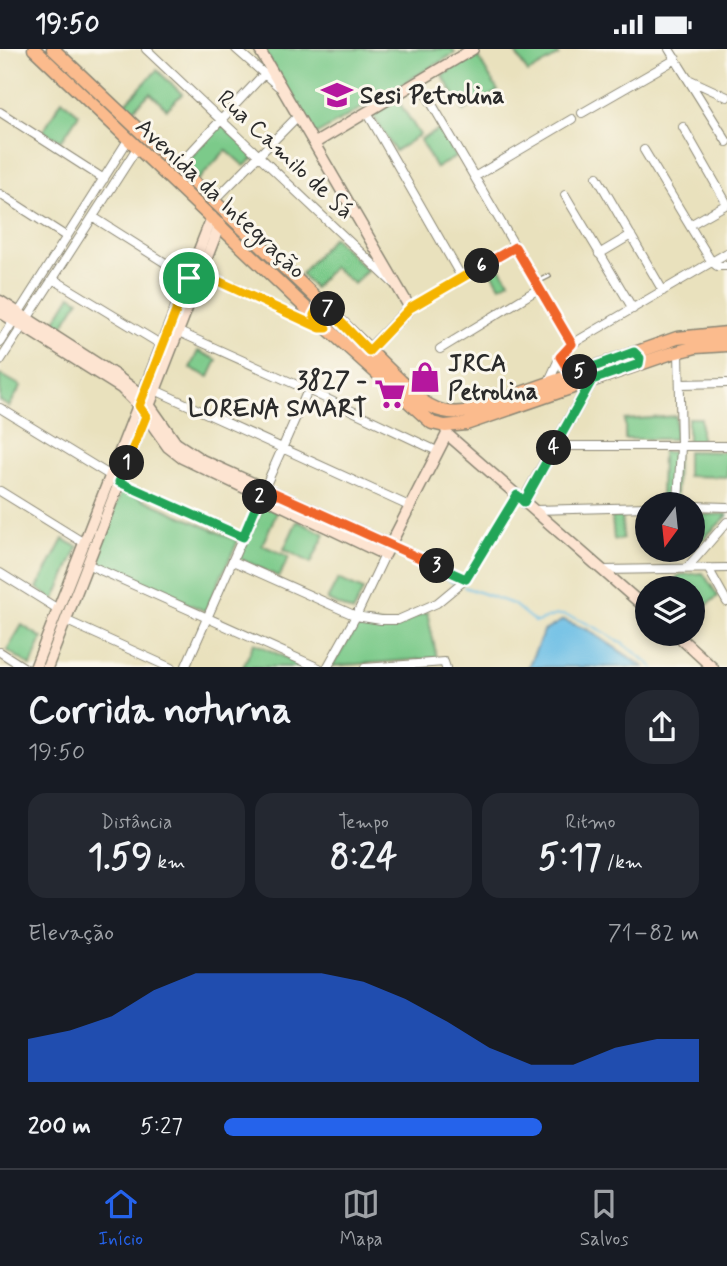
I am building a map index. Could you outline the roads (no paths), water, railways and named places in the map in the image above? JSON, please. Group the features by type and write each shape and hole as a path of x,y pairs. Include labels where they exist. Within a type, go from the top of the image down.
{"main road":[{"name":"Avenida da Integração","path":"34,49 62,67 177,167 423,402 447,412 473,410 571,375 637,358"},
{"name":"Avenida da Integração","path":"53,49 62,67 133,144 425,418 446,430 592,380 677,338 727,333"},
{"path":"300,302 308,298 310,292"},
{"path":"314,315 319,306 325,306"},
{"name":"Avenida da Integração","path":"655,351 727,345"}],"street":[{"name":"Rua Camilo de Sá","path":"146,49 398,288"},
{"path":"236,49 282,89"},
{"path":"259,49 410,308"},
{"path":"669,49 727,142"},
{"path":"315,143 466,51"},
{"path":"582,113 676,59"},
{"path":"177,167 263,75"},
{"path":"688,79 727,97"},
{"path":"419,82 572,344"},
{"path":"0,112 104,179"},
{"path":"367,112 462,278"},
{"path":"214,201 298,116"},
{"path":"476,176 572,119"},
{"path":"683,127 727,204 690,225"},
{"path":"0,361 20,319 67,237 104,179 133,144"},
{"path":"0,342 53,279 93,217 133,144"},
{"path":"644,150 711,261 717,266 727,266"},
{"path":"597,177 663,291"},
{"path":"0,194 67,237"},
{"path":"565,195 633,309"},
{"path":"93,217 194,274 320,328 327,328"},
{"path":"47,667 65,620 63,605 87,564 162,345 216,221"},
{"path":"599,254 631,235"},
{"path":"369,351 410,308 515,247"},
{"path":"548,383 560,357 572,344 727,253"},
{"path":"144,402 155,390 179,333 194,274"},
{"path":"53,279 162,345"},
{"path":"440,349 538,285"},
{"path":"0,301 20,319"},
{"path":"0,312 20,319 116,375 144,402 176,443 262,492"},
{"path":"179,333 438,451"},
{"path":"679,351 681,446 679,492"},
{"path":"560,357 571,375"},
{"path":"233,561 356,616 389,621 407,618 437,603 466,579 555,446 592,380"},
{"path":"681,384 727,383"},
{"path":"155,390 409,506"},
{"path":"185,667 308,390"},
{"path":"144,402 146,416 168,447 182,458 388,550 466,579"},
{"path":"0,408 115,479 243,537"},
{"path":"35,667 63,605 84,543 146,416"},
{"path":"327,667 356,616 446,430 635,598"},
{"path":"555,446 727,446"},
{"path":"0,491 84,543"},
{"path":"705,506 727,507"},
{"path":"535,510 635,507"},
{"path":"686,569 727,521"},
{"path":"87,564 319,667"},
{"path":"708,568 727,603"},
{"path":"603,570 727,568"},
{"path":"0,573 63,605"},
{"path":"65,620 171,667"},
{"path":"689,646 713,667"},
{"path":"0,652 25,667"},
{"path":"365,667 445,665"}],"lane":[{"path":"538,285 549,276"}],"water":[{"path":"563,620 588,630 644,667 528,667 544,631"}],"waterway":[{"path":"405,560 455,583"},
{"path":"464,587 513,604 535,622 557,615 584,622 623,644 653,667"}],"place":[{"name":"Sesi Petrolina","path":"337,95"},
{"name":"JRCA Petrolina","path":"425,377"},
{"name":"3827 - LORENA SMART","path":"390,394"}]}
